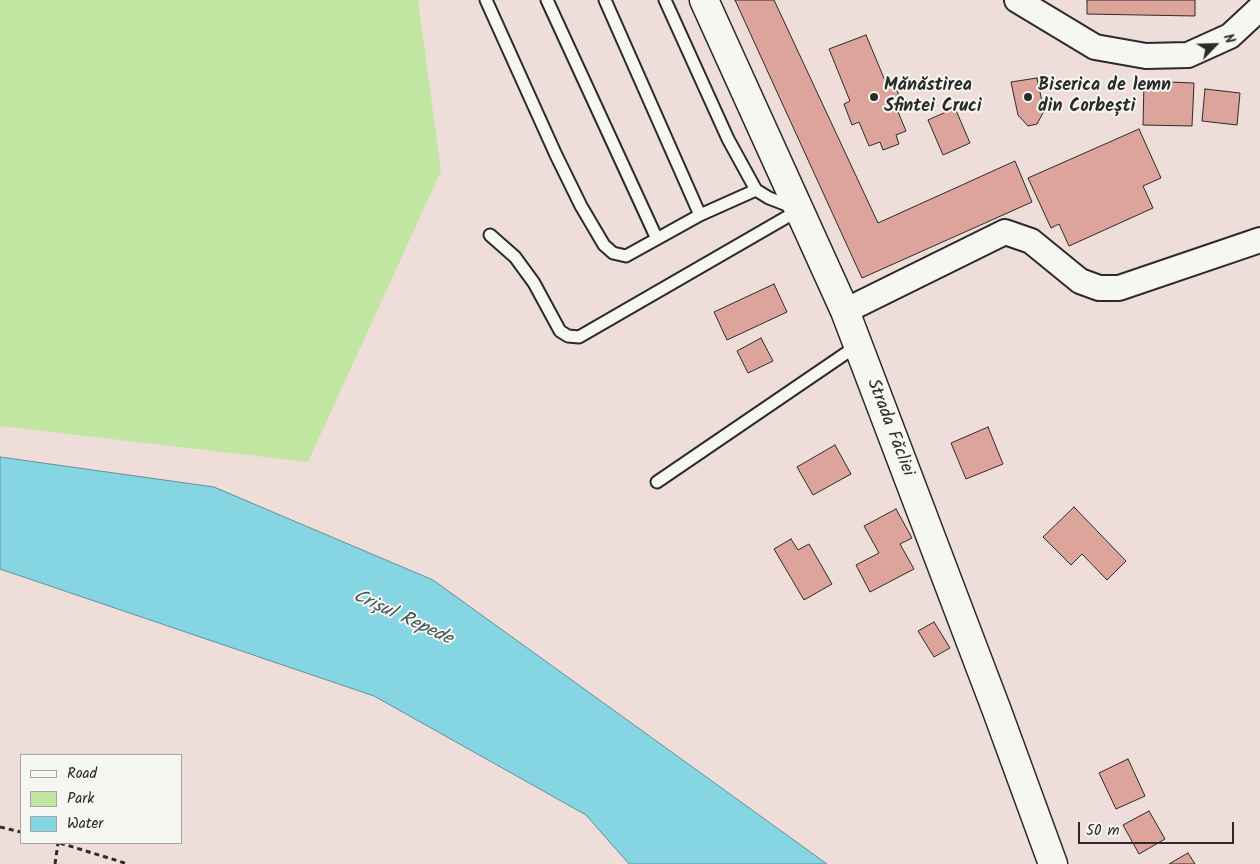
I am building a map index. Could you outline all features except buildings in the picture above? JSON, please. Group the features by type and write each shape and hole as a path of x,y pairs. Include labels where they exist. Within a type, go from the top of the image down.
{"street":[{"name":"Strada Făcliei","path":"704,0 845,311 1053,864"},
{"path":"1017,0 1096,47 1146,56 1188,55 1230,36 1260,8"},
{"path":"845,311 1005,232 1031,241 1080,281 1098,288 1119,288 1260,240"}],"lane":[{"path":"486,0 581,206 604,245 613,253 626,256 700,215 756,190"},
{"path":"547,0 658,238"},
{"path":"605,0 700,215"},
{"path":"665,0 728,139 756,190 769,198 799,210"},
{"path":"490,235 515,257 534,283 560,331 568,336 579,338 799,210"},
{"path":"657,482 858,344"}],"path":[{"path":"0,827 20,832"},
{"path":"55,864 59,844"},
{"path":"62,844 128,864"}],"green space":[{"path":"0,0 418,0 441,171 308,462 0,426"}],"water":[{"name":"Crișul Repede","path":"0,457 214,487 433,580 827,864 629,864 586,815 374,696 0,569"}],"place":[{"name":"Mănăstirea Sfintei Cruci","path":"874,97"},
{"name":"Biserica de lemn din Corbești","path":"1028,97"}]}
